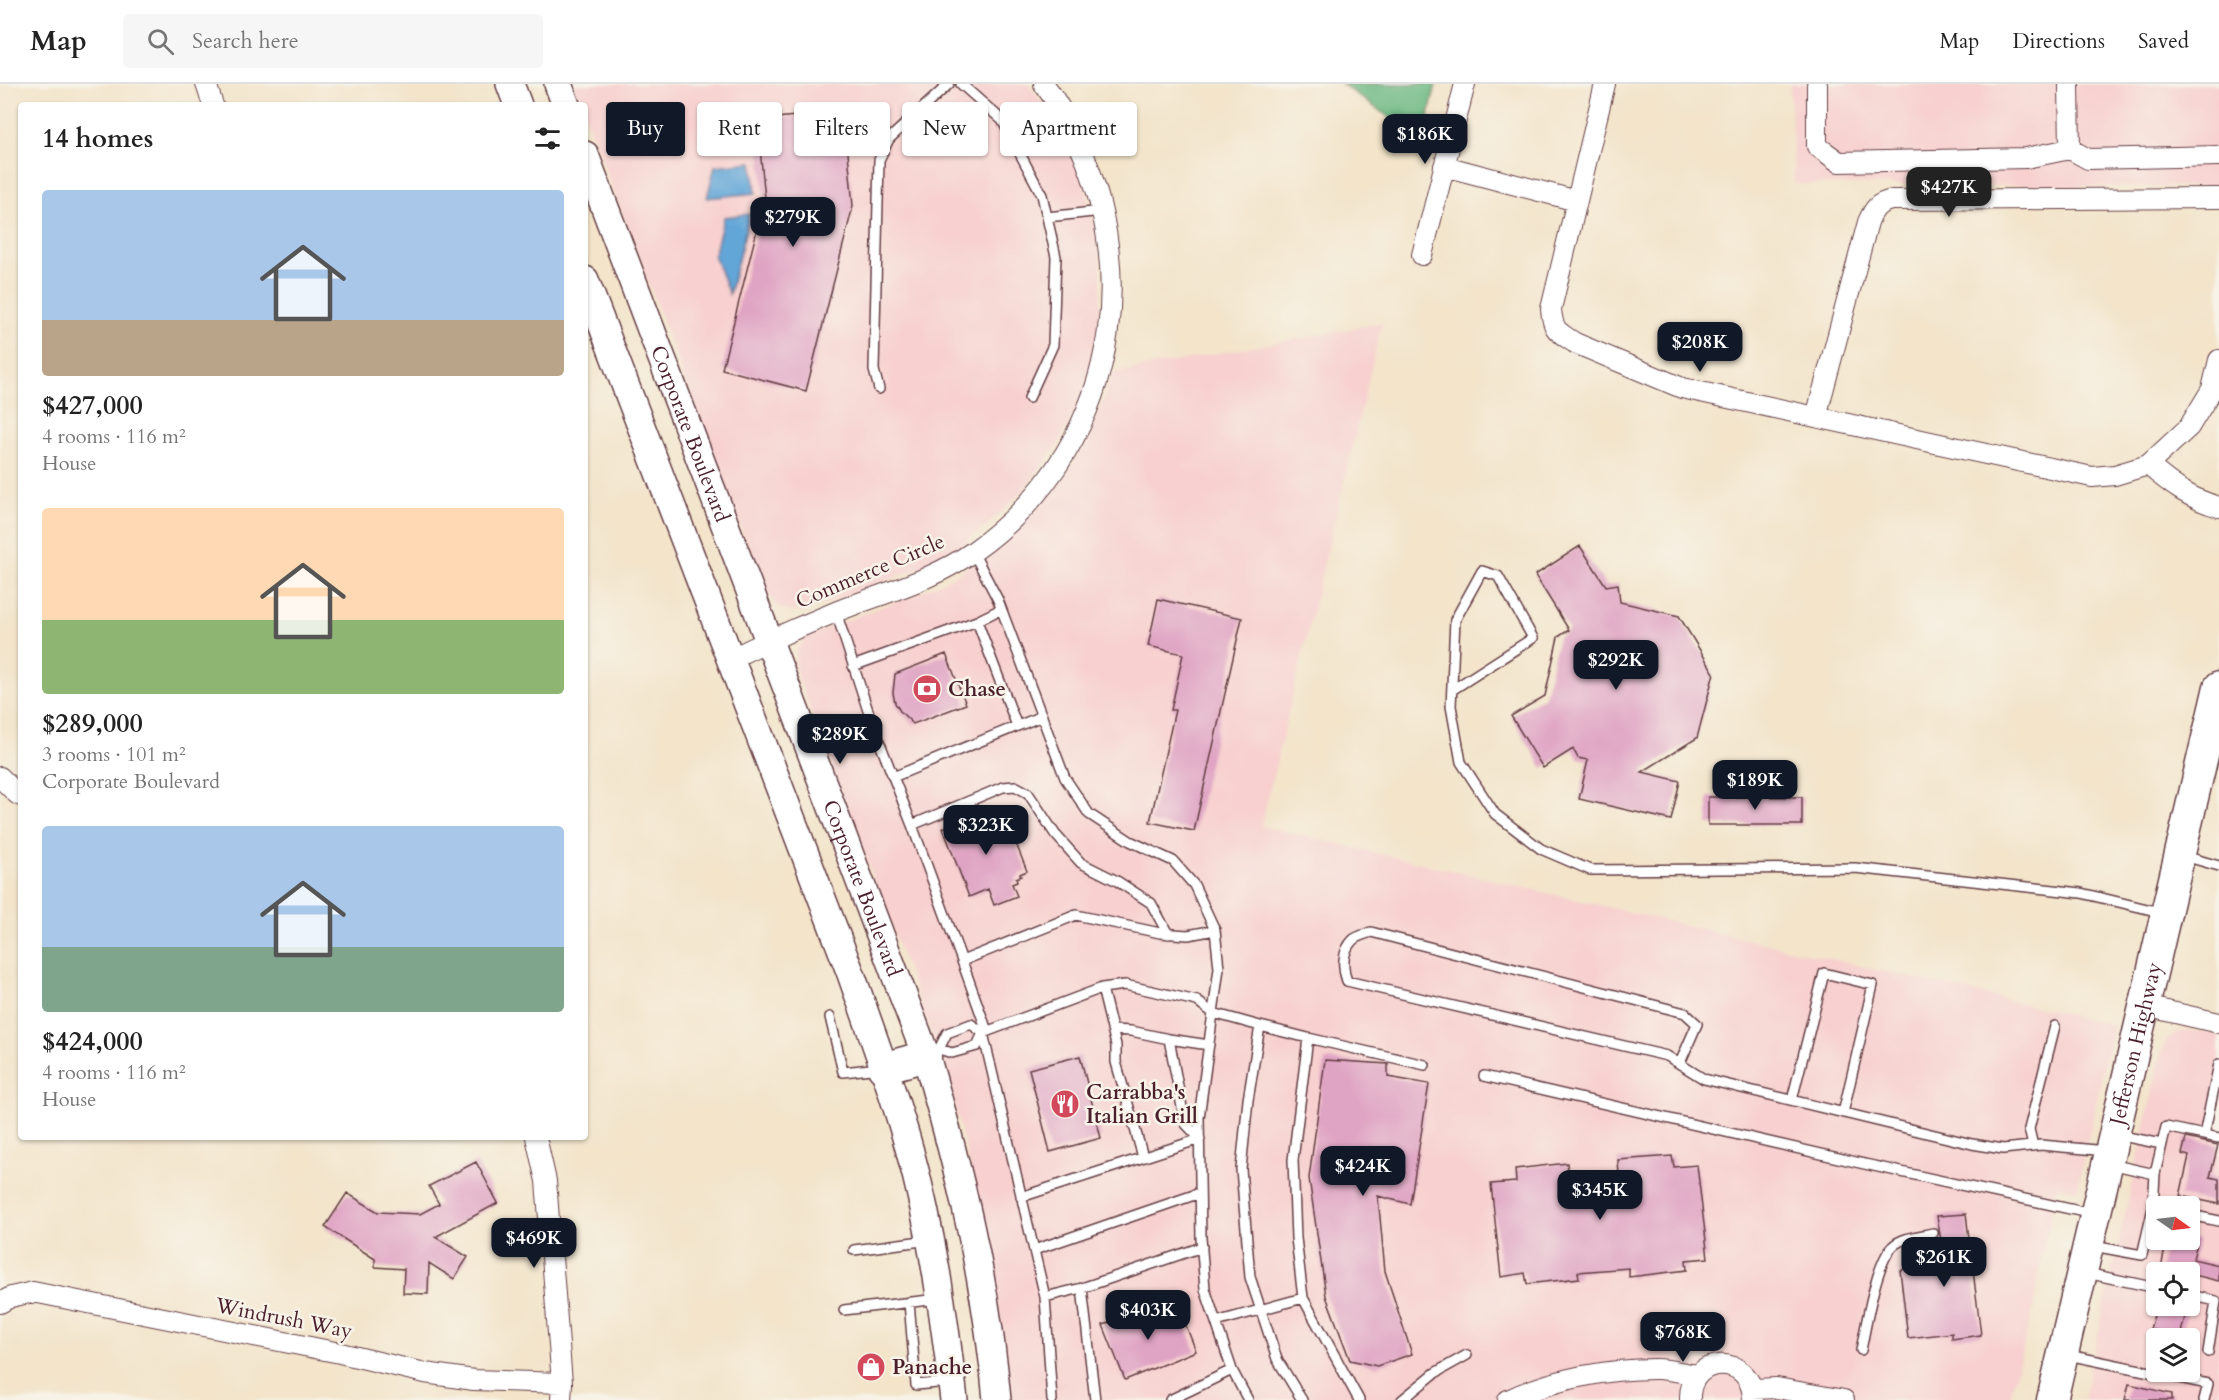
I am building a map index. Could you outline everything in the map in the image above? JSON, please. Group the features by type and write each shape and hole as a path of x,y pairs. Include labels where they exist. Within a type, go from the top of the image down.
{"main road":[{"name":"Jefferson Highway","path":"2052,1400 2180,855 2204,771 2219,690"},
{"path":"883,1068 933,1052"}],"street":[{"path":"206,84 212,102"},
{"path":"510,84 517,102"},
{"path":"558,84 565,102"},
{"name":"Commerce Circle","path":"730,659 836,612 917,581 974,552 1033,498 1063,457 1085,417 1098,381 1107,340 1111,298 1111,258 1103,211 1087,160 1065,112 1044,84"},
{"path":"1422,255 1465,84"},
{"path":"1605,84 1551,309 1553,325 1575,343 1682,388 2092,477 2115,475 2148,465 2189,427 2212,389 2219,360"},
{"path":"1817,84 1817,146 1839,162 2026,158 2070,149 2088,159 2219,156"},
{"path":"2069,84 2070,149"},
{"name":"Corporate Boulevard","path":"588,163 769,640 933,1052 992,1338 997,1400"},
{"path":"1444,166 1577,201"},
{"path":"1816,417 1868,222 1874,208 1882,202 2219,198"},
{"name":"Corporate Boulevard","path":"588,288 851,974 883,1068 909,1148 930,1240 952,1391"},
{"path":"2148,465 2171,485 2200,502 2219,507"},
{"path":"0,777 18,794"},
{"path":"2145,1006 2219,1023"},
{"path":"537,1140 546,1181 562,1392"},
{"name":"Windrush Way","path":"0,1303 11,1297 33,1292 340,1353 425,1373 562,1392"},
{"path":"1690,1400 1692,1383 1697,1375 1711,1366 1722,1364 1742,1371 1749,1379 1753,1394 1777,1388 1844,1400"},
{"path":"1508,1400 1520,1394 1591,1373 1658,1368 1697,1375"}],"lane":[{"path":"879,389 874,370 879,160 889,139 949,84"},
{"path":"961,84 1002,120 1042,195 1056,258 1053,345 1029,398"},
{"path":"1047,217 1103,211"},
{"path":"974,552 1001,609 1065,778 1089,813 1130,841 1173,861 1194,885 1215,930 1219,968 1200,1118 1200,1193 1205,1289 1232,1370 1248,1400"},
{"path":"1452,690 1533,638 1498,576 1482,571 1455,620 1451,706 1461,762 1496,814 1541,849 1590,870 1855,868 2080,893 2166,913"},
{"path":"854,666 977,621 1001,609"},
{"path":"836,612 872,723 962,961 985,1032 1045,1297 1052,1400"},
{"path":"977,621 1017,726"},
{"path":"893,777 1042,716"},
{"path":"912,825 1003,787 1014,786 1028,794 1055,834 1081,863 1117,881 1151,903 1168,934"},
{"path":"2180,855 2219,866"},
{"path":"962,961 1076,915 1168,934 1188,935 1215,930"},
{"path":"1680,1063 1697,1024 1684,1013 1371,933 1354,939 1346,953 1343,968 1347,981 1667,1056 1704,1079 1843,1113 2003,1149 2033,1146 2110,1149 2162,1144"},
{"path":"1792,1100 1824,973 1873,985 1843,1113"},
{"path":"933,1052 952,1053 977,1046 985,1032 1102,988 1125,985 1197,1001 1213,1013 1260,1026 1425,1065"},
{"path":"1102,988 1116,1045 1116,1062 1143,1157"},
{"path":"830,1017 843,1072 883,1068"},
{"path":"933,1052 947,1033 971,1024 985,1032"},
{"path":"1260,1026 1248,1100 1241,1169 1250,1277 1278,1359 1302,1400"},
{"path":"2033,1146 2029,1129 2055,1026"},
{"path":"1112,1030 1131,1031 1209,1045"},
{"path":"1308,1038 1293,1160 1296,1238 1303,1298 1359,1400"},
{"path":"1169,1039 1185,1123 1200,1139"},
{"path":"2204,1135 2219,1064"},
{"path":"1484,1076 1860,1163 2095,1214"},
{"path":"2155,1196 2155,1174 2166,1127 2219,1138"},
{"path":"1021,1197 1200,1139"},
{"path":"2110,1149 2155,1174"},
{"path":"1034,1250 1200,1193"},
{"path":"2200,1217 2219,1221"},
{"path":"1861,1350 1880,1271 1892,1247 1905,1239 1933,1233"},
{"path":"854,1250 930,1240"},
{"path":"2085,1258 2142,1255 2146,1241"},
{"path":"1045,1297 1082,1288 1202,1246"},
{"path":"2085,1258 2146,1283"},
{"path":"1082,1288 1095,1400"},
{"path":"2200,1297 2216,1301 2208,1353"},
{"path":"1216,1322 1303,1298"},
{"path":"844,1310 940,1299"},
{"path":"909,1302 916,1384 952,1391"},
{"path":"2063,1354 2208,1384 2204,1400"},
{"path":"1402,1400 1435,1373 1467,1355"},
{"path":"1170,1400 1232,1370"}],"shaded area":[{"path":"573,84 1028,84 1042,102 1000,102 1000,156 1074,156 1082,174 1098,243 1101,268 1100,323 1086,381 1059,443 1024,490 985,527 960,546 934,561 802,612 789,612 777,606 764,588 588,124 588,102 580,102"},
{"path":"1790,84 2219,84 2219,187 1794,184"},
{"path":"1382,323 1261,826 2113,1025 2077,1190 2058,1186 2040,1265 2034,1306 2009,1400 1011,1400 999,1306 984,1225 948,1078 796,672 797,650 805,638 812,634 949,579 1006,541 1059,485 1088,439 1113,373"},
{"path":"2188,1030 2219,1034 2219,1400 2083,1400 2161,1054 2168,1038 2178,1032"}],"green space":[{"path":"1342,84 1436,84 1423,141"}],"water":[{"path":"752,162 756,193 707,198 715,166"},
{"path":"750,214 729,294 714,255 724,217"}],"building":[{"path":"794,116 794,156 848,156 853,206 806,391 722,369 765,198 761,156 782,156 782,117"},
{"path":"1580,546 1606,586 1618,584 1620,602 1679,616 1714,673 1697,738 1642,772 1680,781 1671,820 1579,799 1588,760 1578,758 1573,749 1543,768 1511,716 1545,696 1558,637 1569,630 1535,575"},
{"path":"1158,599 1242,618 1194,831 1150,822 1175,710 1171,710 1183,654 1148,646"},
{"name":"Chase","path":"946,654 966,704 913,724 895,703 893,693 895,674"},
{"path":"1708,797 1802,797 1802,825 1708,825"},
{"path":"996,808 1004,828 1009,826 1027,871 1020,874 1021,876 1016,878 1017,882 1012,884 1017,896 994,905 988,889 969,897 943,828"},
{"name":"Carrabba's Italian Grill","path":"1080,1056 1101,1138 1050,1152 1029,1069"},
{"path":"1325,1060 1388,1064 1388,1077 1429,1084 1410,1204 1378,1196 1385,1271 1412,1354 1377,1366 1350,1360 1326,1296 1309,1178"},
{"path":"2186,1138 2218,1145 2210,1177 2219,1179 2219,1204 2200,1200 2200,1196 2180,1196 2189,1156 2182,1154"},
{"path":"1672,1156 1674,1167 1697,1165 1708,1258 1686,1260 1687,1270 1629,1277 1629,1268 1578,1272 1579,1278 1527,1284 1525,1273 1501,1277 1491,1184 1516,1182 1515,1169 1567,1163 1569,1179 1619,1175 1618,1160"},
{"path":"476,1162 498,1203 435,1237 468,1257 454,1279 429,1263 428,1294 403,1293 404,1269 375,1267 375,1259 325,1227 347,1193 378,1212 420,1214 439,1204 429,1186"},
{"path":"1966,1214 1981,1335 1952,1339 1952,1333 1908,1338 1900,1270 1944,1260 1937,1216"},
{"path":"2165,1250 2195,1250 2193,1259 2219,1265 2219,1281 2200,1276 2200,1262 2162,1262"},
{"path":"1148,1308 1152,1318 1179,1308 1196,1351 1125,1380 1103,1325"},
{"path":"2154,1316 2185,1316 2182,1328 2150,1328"},
{"path":"2129,1384 2172,1394 2172,1400 2125,1400"}],"place":[{"name":"Chase","path":"927,689"},
{"name":"Carrabba's Italian Grill","path":"1065,1104"},
{"name":"Panache","path":"871,1367"}]}
